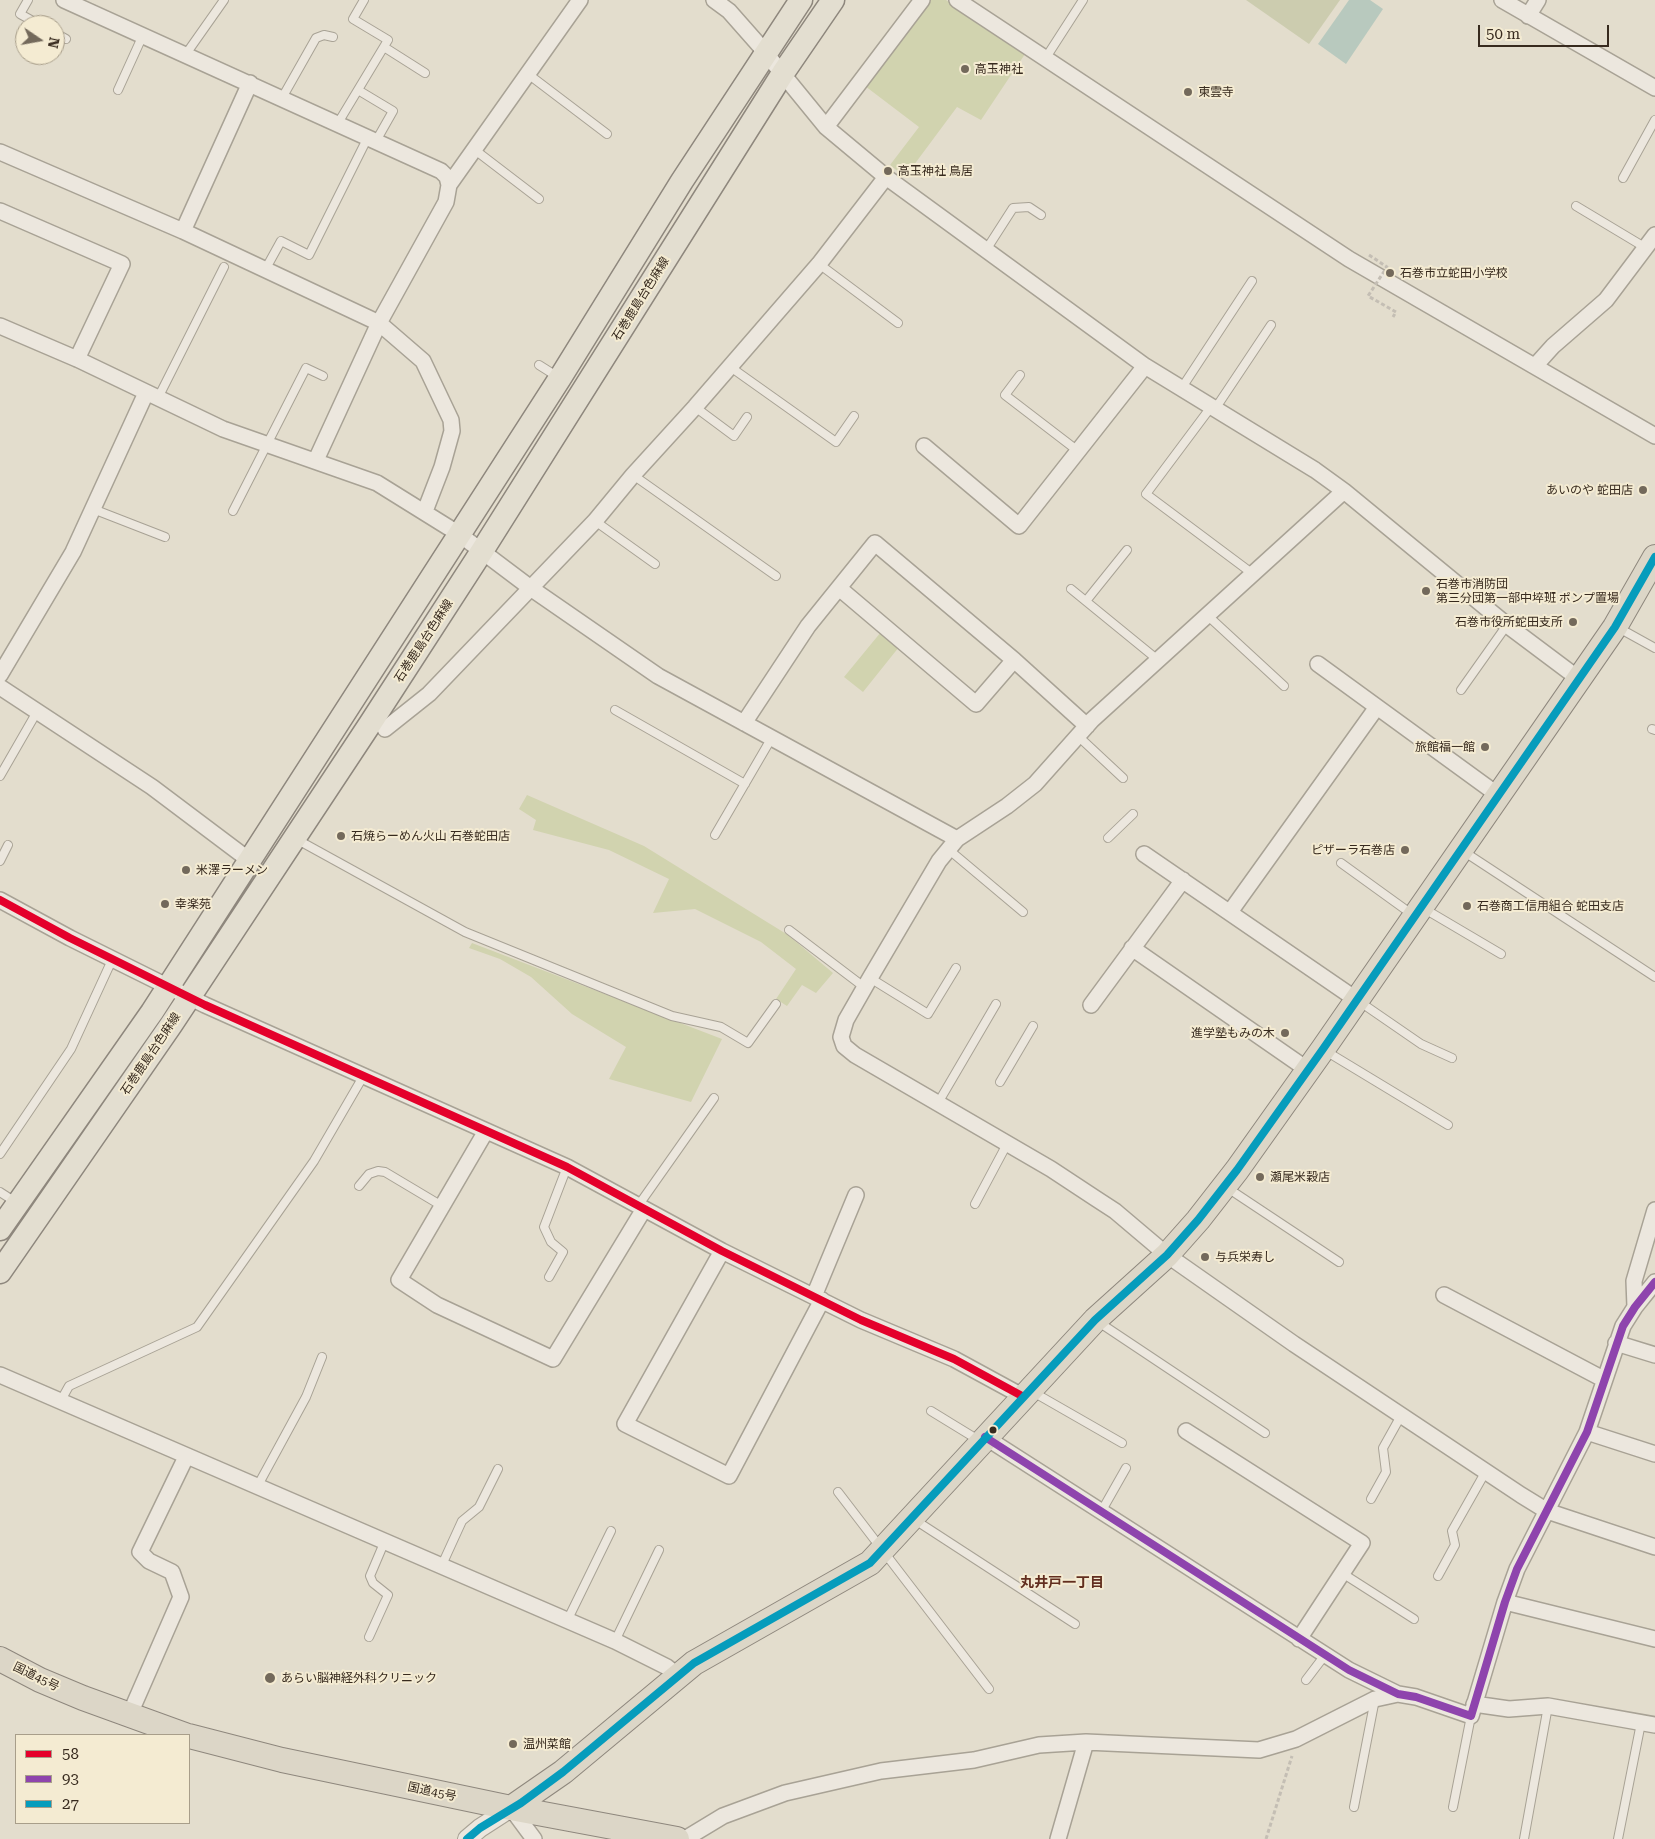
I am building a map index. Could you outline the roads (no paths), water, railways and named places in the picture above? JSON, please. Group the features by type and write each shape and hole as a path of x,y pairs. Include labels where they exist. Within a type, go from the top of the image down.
{"highway":[{"path":"511,1808 532,1796 563,1772 694,1663 850,1575 883,1551 983,1439 1095,1320 1167,1255 1225,1185 1323,1049 1615,626 1655,557"},
{"name":"国道45号","path":"0,1659 40,1680 129,1716 181,1734"},
{"name":"国道45号","path":"190,1737 282,1760 511,1808 677,1839"}],"main road":[{"name":"石巻鹿島台色麻線","path":"0,1229 9,1198 168,987 560,378 682,181 801,0"},
{"name":"石巻鹿島台色麻線","path":"0,1272 189,997 295,838 482,551 782,73 833,0"}],"street":[{"path":"64,0 441,171 447,177 450,185"},
{"path":"316,460 379,323 446,202 450,185 580,0"},
{"path":"714,0 732,6 766,53 826,127 886,177 1145,366 1315,470 1344,491 1507,625 1579,679"},
{"path":"826,127 922,0"},
{"path":"957,0 1349,259 1655,436"},
{"path":"1502,0 1655,88"},
{"path":"1528,16 1538,0"},
{"path":"183,231 250,83"},
{"path":"0,152 183,231 379,323 423,361 451,420 452,432 442,466 425,511"},
{"path":"385,729 429,694 532,589 595,521 632,475 695,407 819,264 886,177"},
{"path":"0,211 122,264 77,359"},
{"path":"1535,366 1553,346 1606,300 1651,242"},
{"path":"0,326 77,359 223,429 316,460 376,483 425,511 459,534 532,589 658,676 744,723 953,844"},
{"path":"924,446 1019,526 1145,366"},
{"path":"0,675 73,552 93,508 152,395"},
{"path":"1344,491 1082,731 1035,784 953,844 939,861 841,1031 844,1046 855,1055 1051,1169 1114,1212 1167,1255 1294,1344 1547,1510 1655,1547"},
{"path":"744,723 808,626 874,543 1014,660 1082,731"},
{"path":"839,588 976,704 1014,660"},
{"path":"1318,664 1498,796"},
{"path":"0,687 38,710 152,787 249,860"},
{"path":"1230,912 1377,706"},
{"path":"1144,854 1357,1000"},
{"path":"1091,1005 1183,880"},
{"path":"0,900 112,960 189,997 567,1167 722,1251 861,1320 954,1359 1026,1393"},
{"path":"1132,948 1308,1070"},
{"path":"486,1131 399,1280 437,1305 553,1359 641,1207"},
{"path":"722,1251 625,1424 729,1476 818,1298 856,1194"},
{"path":"1635,1307 1634,1281 1655,1210"},
{"path":"1472,1710 1517,1569 1586,1432 1616,1343 1635,1307 1655,1282"},
{"path":"1444,1295 1603,1379"},
{"path":"1616,1343 1655,1356"},
{"path":"0,1376 256,1488 615,1641 667,1667 677,1676"},
{"path":"1186,1431 1362,1543 1299,1639"},
{"path":"1586,1432 1655,1454"},
{"path":"983,1439 1324,1655 1349,1670 1398,1694 1472,1710 1548,1706 1648,1724"},
{"path":"129,1716 181,1597 172,1572 149,1561 140,1552 186,1457"},
{"path":"1505,1602 1655,1639"},
{"path":"686,1839 723,1816 785,1794 880,1771 974,1760 1039,1745 1086,1742 1259,1750 1296,1739 1375,1699 1398,1694"},
{"path":"1058,1839 1086,1742"},
{"path":"467,1839 480,1828 511,1808 534,1839"}],"lane":[{"path":"22,15 20,14 28,0"},
{"path":"186,54 224,0"},
{"path":"338,123 388,40 353,19 364,0"},
{"path":"1045,59 1083,0"},
{"path":"118,90 143,35"},
{"path":"282,98 316,38 324,35 333,37"},
{"path":"384,47 425,73"},
{"path":"528,74 607,134"},
{"path":"266,270 281,241 309,255 372,139 393,111 358,90"},
{"path":"1623,178 1655,120"},
{"path":"475,150 539,199"},
{"path":"1576,206 1651,242"},
{"path":"986,250 1013,208 1028,207 1041,215"},
{"path":"819,264 898,323"},
{"path":"152,395 224,267"},
{"path":"1181,388 1252,281"},
{"path":"1253,574 1146,494 1213,408 1271,325"},
{"path":"539,365 560,378"},
{"path":"729,366 836,442 854,416"},
{"path":"233,511 306,368 323,376"},
{"path":"1020,375 1005,395 1078,450"},
{"path":"695,407 734,436 747,417"},
{"path":"632,475 776,576"},
{"path":"93,508 165,537"},
{"path":"595,521 655,564"},
{"path":"1086,601 1127,550"},
{"path":"1071,589 1158,660"},
{"path":"1207,615 1284,686"},
{"path":"1461,690 1507,625"},
{"path":"1615,626 1655,648"},
{"path":"0,776 38,710"},
{"path":"615,710 745,784"},
{"path":"1082,731 1123,778"},
{"path":"715,835 771,739"},
{"path":"1108,838 1133,814"},
{"path":"295,838 465,932 672,1016 721,1028 748,1043 776,1004"},
{"path":"953,844 1023,912"},
{"path":"0,860 8,845"},
{"path":"1461,849 1655,977"},
{"path":"1341,863 1418,912 1501,954"},
{"path":"789,930 867,983 928,1014 956,968"},
{"path":"0,1154 71,1050 112,960"},
{"path":"1357,1000 1421,1044 1452,1058"},
{"path":"938,1103 996,1004"},
{"path":"1000,1082 1033,1026"},
{"path":"1323,1049 1448,1125"},
{"path":"60,1402 69,1386 197,1327 314,1161 364,1076"},
{"path":"641,1207 714,1098"},
{"path":"975,1204 1007,1144"},
{"path":"549,1278 563,1252 551,1242 544,1232 544,1227 567,1167"},
{"path":"359,1186 368,1174 378,1171 385,1172 442,1206"},
{"path":"1225,1185 1339,1262"},
{"path":"1095,1320 1265,1433"},
{"path":"256,1488 306,1397 322,1357"},
{"path":"1026,1393 1122,1443"},
{"path":"931,1411 983,1439"},
{"path":"1371,1499 1386,1472 1383,1448 1402,1414"},
{"path":"1101,1512 1126,1468"},
{"path":"441,1567 462,1521 479,1507 498,1469"},
{"path":"1438,1576 1454,1545 1452,1531 1486,1471"},
{"path":"838,1492 990,1689"},
{"path":"912,1518 1075,1624"},
{"path":"567,1621 611,1531"},
{"path":"369,1637 388,1595 373,1583 370,1576 384,1543"},
{"path":"615,1641 659,1550"},
{"path":"1342,1574 1414,1618"},
{"path":"1306,1680 1324,1655"},
{"path":"1354,1807 1375,1699"},
{"path":"1524,1839 1548,1706"},
{"path":"1453,1807 1472,1710"},
{"path":"1618,1839 1648,1724"}],"place":[{"name":"高玉神社","path":"965,69"},
{"name":"東雲寺","path":"1188,92"},
{"name":"高玉神社 鳥居","path":"888,171"},
{"name":"石巻市立蛇田小学校","path":"1390,273"},
{"name":"あいのや 蛇田店","path":"1643,490"},
{"name":"石巻市消防団 第三分団第一部中埣班 ポンプ置場","path":"1426,591"},
{"name":"石巻市役所蛇田支所","path":"1573,622"},
{"name":"旅館福一館","path":"1485,747"},
{"name":"石焼らーめん火山 石巻蛇田店","path":"341,836"},
{"name":"ピザーラ石巻店","path":"1405,850"},
{"name":"米澤ラーメン","path":"186,870"},
{"name":"幸楽苑","path":"165,904"},
{"name":"石巻商工信用組合 蛇田支店","path":"1467,906"},
{"name":"進学塾もみの木","path":"1285,1033"},
{"name":"瀬尾米穀店","path":"1260,1177"},
{"name":"与兵栄寿し","path":"1205,1257"},
{"name":"あらい脳神経外科クリニック","path":"270,1678"},
{"name":"温州菜館","path":"513,1744"}],"district":[{"name":"丸井戸一丁目","path":"1062,1583"}]}
